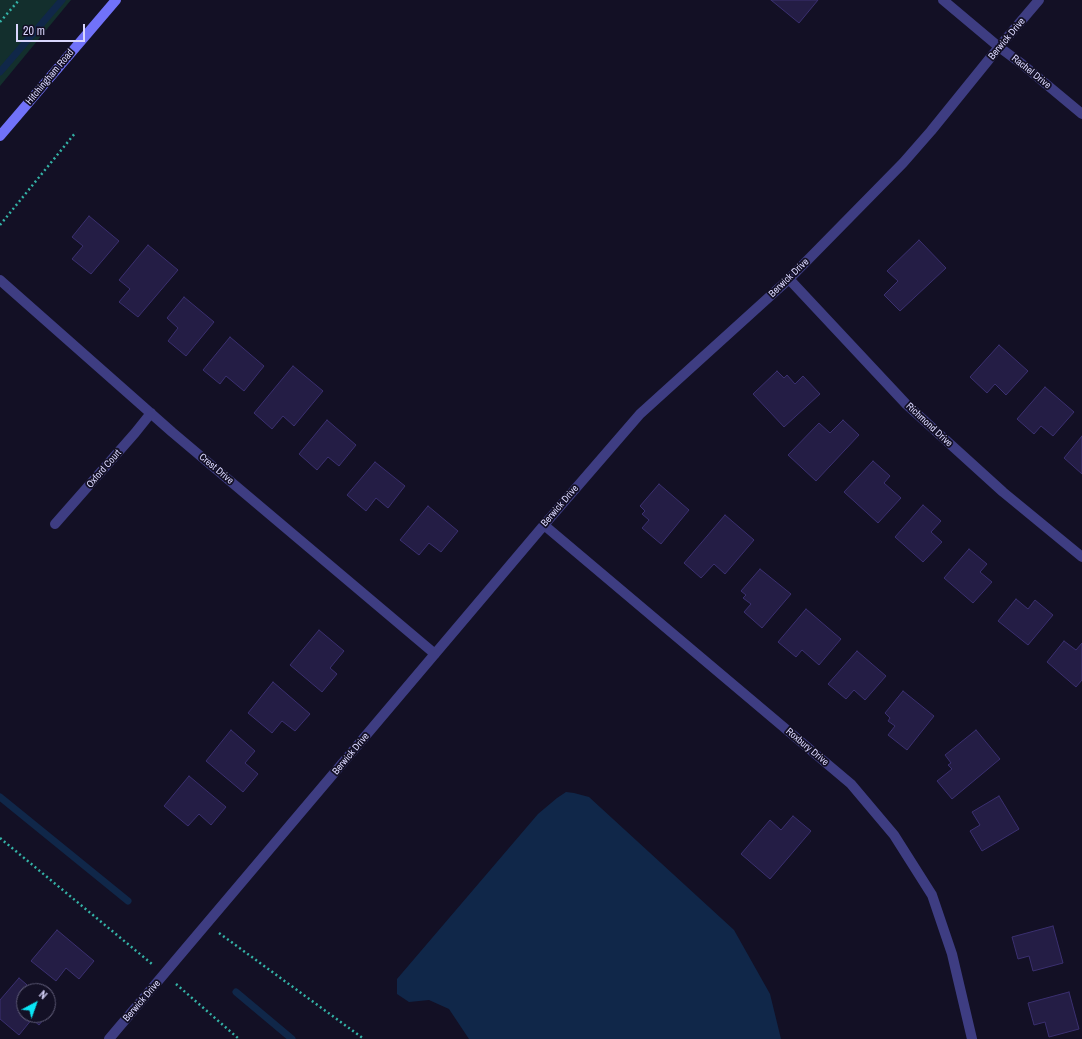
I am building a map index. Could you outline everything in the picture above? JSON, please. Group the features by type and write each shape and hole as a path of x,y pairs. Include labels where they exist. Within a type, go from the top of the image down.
{"street":[{"name":"Hitchingham Road","path":"0,136 116,0"},
{"name":"Rachel Drive","path":"943,0 1082,114"},
{"name":"Berwick Drive","path":"109,1039 544,525 640,414 789,279 903,163 1039,0"},
{"name":"Richmond Drive","path":"789,279 906,404 947,443 1003,492 1082,557"},
{"name":"Crest Drive","path":"0,280 151,413 435,654"},
{"name":"Oxford Court","path":"55,524 151,413"},
{"name":"Roxbury Drive","path":"544,525 851,784 890,829 932,895 952,954 972,1039"}],"path":[{"path":"0,22 20,0"},
{"path":"0,224 76,132"},
{"path":"0,838 164,974 239,1039"},
{"path":"207,924 364,1039"}],"green space":[{"path":"0,0 71,0 0,86"}],"water":[{"path":"566,792 589,797 734,930 770,994 781,1039 469,1039 449,1009 429,1000 409,1002 397,994 397,979 538,814"}],"building":[{"path":"771,0 818,0 799,23"},
{"path":"89,216 119,241 91,274 72,259 83,246 72,237"},
{"path":"919,240 946,268 900,311 884,295 898,281 887,271"},
{"path":"148,245 178,270 138,317 119,302 130,289 119,280"},
{"path":"184,297 214,322 186,356 168,341 178,328 167,318"},
{"path":"230,337 264,366 244,391 226,376 220,384 203,370"},
{"path":"999,345 1028,371 1006,395 995,384 987,393 970,377"},
{"path":"293,366 323,391 294,426 283,416 272,429 254,413"},
{"path":"777,371 784,378 787,375 795,384 803,376 820,394 784,427 753,394"},
{"path":"1045,387 1074,412 1053,436 1041,426 1034,434 1017,419"},
{"path":"327,420 356,445 339,466 328,457 317,470 299,454"},
{"path":"843,420 859,435 816,481 788,455 819,423 830,433"},
{"path":"1082,436 1082,474 1064,458"},
{"path":"873,461 890,476 884,483 901,498 878,523 844,492"},
{"path":"375,462 405,486 388,508 376,498 366,511 347,495"},
{"path":"659,484 689,510 661,544 642,528 649,520 642,514 645,511 640,506"},
{"path":"923,505 941,521 931,532 942,542 923,562 895,537"},
{"path":"428,506 458,531 441,552 429,543 419,555 400,540"},
{"path":"725,515 754,540 725,574 714,564 701,578 684,563"},
{"path":"969,549 987,564 980,572 992,582 973,603 944,578"},
{"path":"760,569 791,594 762,628 744,612 751,604 743,598 746,595 741,591"},
{"path":"1016,599 1028,609 1035,600 1053,615 1028,645 998,621"},
{"path":"806,609 841,639 819,665 802,650 796,657 778,642"},
{"path":"319,630 344,651 330,668 337,674 322,692 290,665"},
{"path":"1064,641 1076,650 1082,643 1082,680 1076,687 1047,662"},
{"path":"857,651 886,676 865,700 854,690 846,699 828,684"},
{"path":"273,682 310,714 295,731 282,721 272,733 248,713"},
{"path":"903,691 934,716 907,750 888,735 895,726 888,721 890,718 885,713"},
{"path":"231,730 255,751 245,763 258,774 243,792 206,761"},
{"path":"976,730 1000,759 952,799 937,781 952,769 948,765 951,763 945,755"},
{"path":"189,776 226,807 211,825 199,814 188,826 164,806"},
{"path":"999,796 1019,829 982,851 970,831 980,825 972,812"},
{"path":"793,816 811,831 770,879 741,854 770,820 781,830"},
{"path":"1053,926 1063,963 1033,971 1029,956 1018,959 1012,937"},
{"path":"57,930 94,961 79,979 66,968 56,981 31,961"},
{"path":"19,978 25,983 16,983 16,1023 29,1023 19,1035 0,1019 0,1000"},
{"path":"1069,992 1079,1029 1049,1037 1045,1022 1034,1025 1028,1003"}],"waterway":[{"path":"0,72 62,0"},
{"path":"0,797 128,901"},
{"path":"236,992 292,1039"}]}
